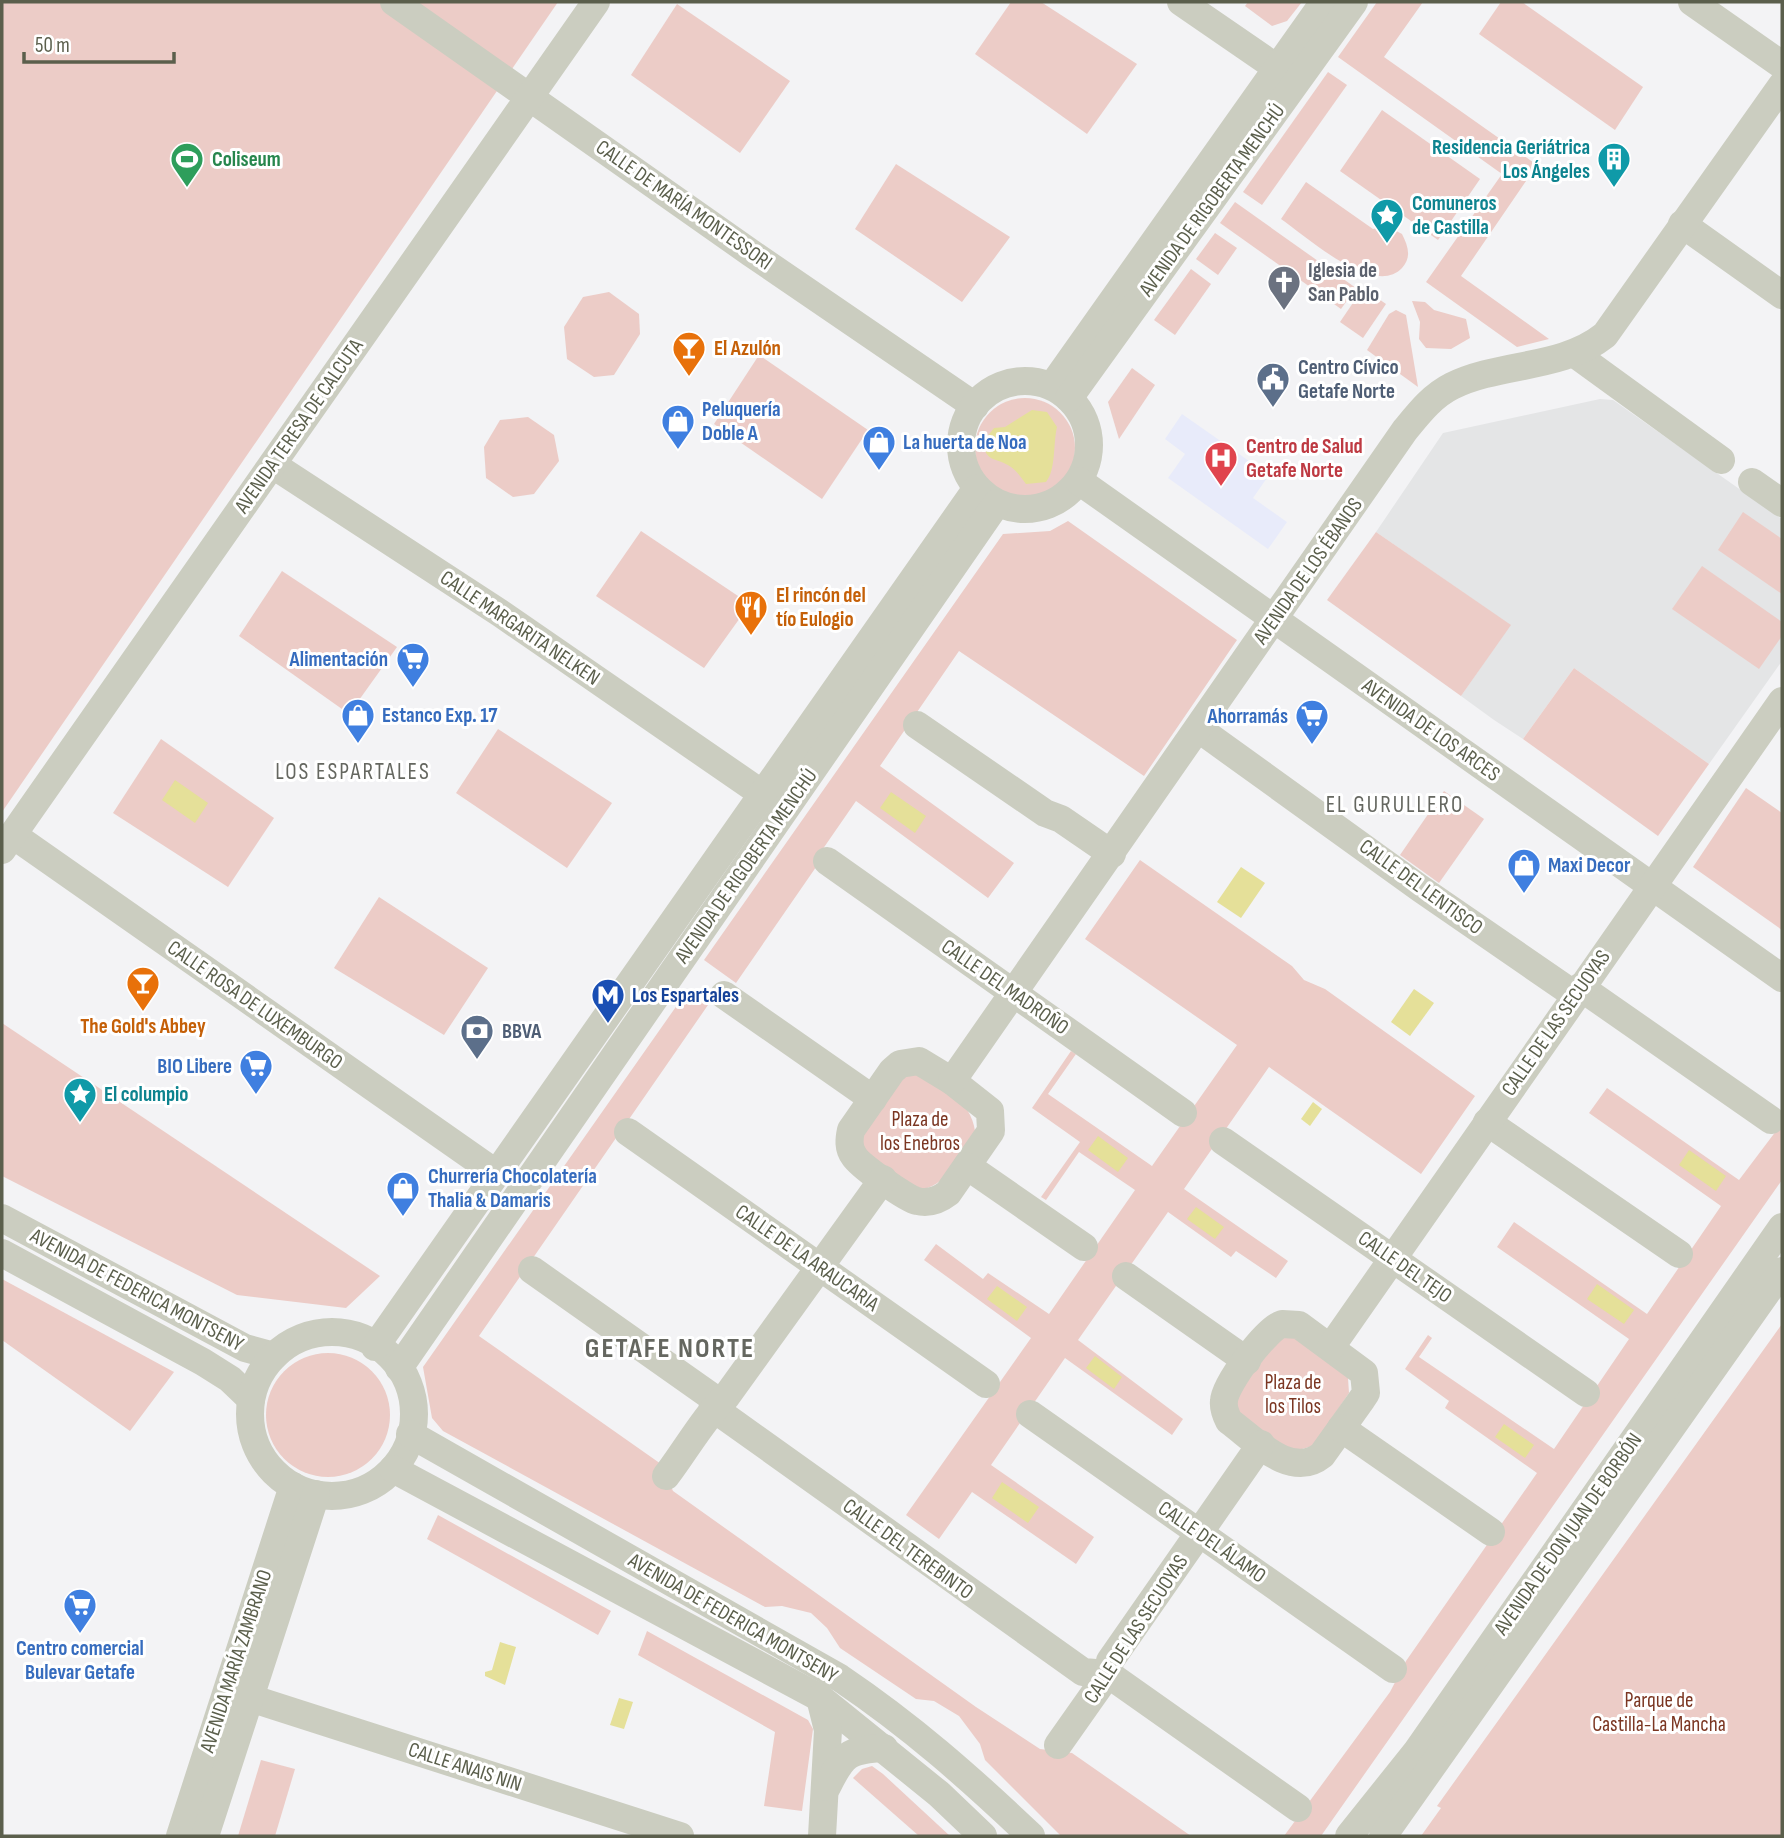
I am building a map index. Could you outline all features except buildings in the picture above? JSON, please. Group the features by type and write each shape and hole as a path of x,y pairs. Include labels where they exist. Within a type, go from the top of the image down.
{"street":[{"name":"CALLE DE MARÍA MONTESSORI","path":"394,2 975,406"},
{"name":"AVENIDA TERESA DE CALCUTA","path":"7,842 596,2"},
{"path":"1181,2 1277,68"},
{"name":"AVENIDA DE RIGOBERTA MENCHÚ","path":"1061,392 1324,2"},
{"name":"AVENIDA DE RIGOBERTA MENCHÚ","path":"1061,392 1354,2"},
{"path":"1692,2 1782,82"},
{"name":"AVENIDA DE LOS ÉBANOS","path":"952,1080 1405,430 1427,404 1450,387 1468,379 1575,354 1605,335 1782,82"},
{"path":"1682,224 1782,295"},
{"path":"1575,354 1721,460"},
{"path":"1032,381 1061,392 1088,428 1087,464 1079,481 1067,494 1051,504 1024,509 987,495 964,463 961,446 963,429 975,406 996,387 1014,382 1032,381"},
{"name":"CALLE MARGARITA NELKEN","path":"273,465 500,612 764,795"},
{"name":"AVENIDA DE LOS ARCES","path":"1079,481 1782,978"},
{"path":"1752,482 1782,503"},
{"name":"AVENIDA DE RIGOBERTA MENCHÚ","path":"376,1347 764,795 987,495"},
{"name":"AVENIDA DE RIGOBERTA MENCHÚ","path":"399,1368 987,495"},
{"name":"CALLE DE LAS SECUOYAS","path":"1331,1347 1781,704"},
{"path":"917,725 1045,813 1061,819 1112,854"},
{"name":"CALLE DEL LENTISCO","path":"1199,729 1421,889 1771,1120"},
{"name":"CALLE ROSA DE LUXEMBURGO","path":"7,842 497,1174"},
{"name":"CALLE DEL MADROÑO","path":"827,861 1183,1113"},
{"path":"724,995 873,1099"},
{"path":"908,1062 925,1063 952,1080 984,1103 992,1120 988,1137 948,1193 940,1200 914,1201 855,1159 849,1140 851,1130 892,1071 908,1062"},
{"path":"1487,1122 1679,1254"},
{"name":"CALLE DE LA ARAUCARIA","path":"628,1132 986,1384"},
{"name":"CALLE DEL TEJO","path":"1223,1141 1586,1393"},
{"path":"967,1166 1084,1247"},
{"path":"666,1476 706,1423 713,1408 726,1398 883,1179"},
{"name":"AVENIDA DE FEDERICA MONTSENY","path":"2,1218 245,1348 274,1356"},
{"name":"AVENIDA DE DON JUAN DE BORBÓN","path":"1349,1836 1416,1751 1782,1227"},
{"name":"AVENIDA DE FEDERICA MONTSENY","path":"2,1253 203,1362 230,1378 251,1399"},
{"name":"CALLE DEL TEREBINTO","path":"532,1270 712,1397 713,1408 1083,1672 1108,1674 1298,1808"},
{"name":"AVENIDA DE DON JUAN DE BORBÓN","path":"1382,1836 1782,1271"},
{"path":"1126,1276 1247,1361"},
{"path":"1282,1324 1299,1325 1331,1347 1358,1365 1364,1373 1366,1393 1314,1462 1288,1463 1229,1421 1223,1403 1225,1392 1266,1334 1282,1324"},
{"path":"312,1334 355,1335 391,1356 399,1368 410,1384 415,1412 406,1453 386,1478 366,1491 341,1496 305,1490 268,1466 254,1441 251,1399 259,1376 274,1356 286,1346 312,1334"},
{"name":"CALLE DEL ÁLAMO","path":"1030,1415 1393,1670"},
{"path":"1341,1428 1491,1532"},
{"name":"AVENIDA DE FEDERICA MONTSENY","path":"410,1434 840,1678 913,1730 961,1769 1031,1836"},
{"name":"CALLE DE LAS SECUOYAS","path":"1058,1745 1108,1674 1110,1661 1261,1444"},
{"name":"AVENIDA DE FEDERICA MONTSENY","path":"393,1469 820,1698 939,1794 983,1836"},
{"name":"AVENIDA MARÍA ZAMBRANO","path":"205,1836 250,1698 305,1490"},
{"name":"AVENIDA MARÍA ZAMBRANO","path":"180,1836 305,1490"},
{"name":"CALLE ANAIS NIN","path":"250,1698 680,1836"},
{"path":"820,1698 828,1730 827,1787 822,1836"},
{"path":"827,1787 841,1759 858,1750 884,1748"}],"shaded area":[{"path":"1600,399 1613,400 1782,519 1782,661 1709,764 1574,668 1523,739 1494,720 1461,696 1510,625 1376,532 1443,433"},
{"path":"1032,410 1047,412 1057,427 1049,477 1046,482 1026,484 1011,467 989,457 983,442 994,428 1005,427"},
{"name":"Centro de Salud Getafe Norte","path":"1182,414 1269,475 1253,498 1287,522 1268,549 1168,478 1185,454 1165,439"},
{"path":"175,780 208,803 195,823 162,800"},
{"path":"891,792 926,816 915,833 880,808"},
{"path":"1241,867 1265,883 1241,918 1217,902"},
{"path":"1414,989 1434,1003 1410,1036 1391,1022"},
{"path":"1313,1102 1322,1109 1310,1126 1301,1119"},
{"path":"1098,1136 1128,1158 1118,1172 1088,1150"},
{"path":"1689,1150 1726,1176 1716,1191 1679,1165"},
{"path":"1196,1207 1224,1227 1215,1239 1187,1219"},
{"path":"1597,1284 1634,1310 1624,1324 1587,1299"},
{"path":"997,1286 1027,1307 1017,1321 987,1299"},
{"path":"1095,1356 1122,1377 1114,1389 1086,1368"},
{"path":"1504,1424 1534,1445 1525,1458 1495,1437"},
{"path":"1002,1482 1039,1507 1028,1523 992,1498"},
{"path":"500,1642 516,1647 505,1685 485,1676 485,1672 492,1670"},
{"path":"619,1698 633,1702 624,1729 610,1725"}],"green space":[{"name":"Coliseum","path":"2,2 558,2 2,812"},
{"path":"1011,2 1041,2 1137,64 1087,134 975,54"},
{"path":"1248,2 1302,2 1287,21 1272,26 1245,6"},
{"path":"1377,2 1423,2 1384,57 1537,165 1461,276 1549,339 1517,347 1426,282 1502,174 1338,57"},
{"path":"1501,2 1522,2 1643,87 1615,130 1479,34"},
{"path":"677,4 790,81 740,153 631,75"},
{"path":"1328,72 1347,85 1262,205 1243,192"},
{"path":"1382,110 1480,179 1438,240 1340,171"},
{"path":"896,164 1010,237 962,302 855,229"},
{"path":"1306,182 1373,229 1387,226 1402,234 1408,251 1402,268 1390,275 1375,276 1358,270 1341,262 1281,219"},
{"path":"1235,202 1356,288 1341,309 1220,223"},
{"path":"1215,233 1237,248 1218,275 1196,259"},
{"path":"1191,269 1211,284 1175,335 1154,320"},
{"path":"1363,288 1386,304 1363,338 1340,322"},
{"path":"609,292 639,314 640,334 614,375 594,377 567,359 564,327 583,297"},
{"path":"1412,301 1425,302 1434,310 1466,319 1470,338 1451,349 1426,348 1419,339 1420,322"},
{"path":"1396,310 1406,315 1418,387 1367,350 1389,314"},
{"path":"759,355 868,430 822,499 714,424"},
{"path":"1132,368 1155,385 1119,439 1108,402"},
{"path":"1025,398 1053,406 1067,420 1075,448 1067,476 1053,490 1025,498 997,490 983,476 975,448 983,420 997,406"},
{"path":"528,417 554,435 559,461 534,494 513,497 486,478 484,447 500,420"},
{"path":"1743,512 1782,539 1782,594 1718,550"},
{"path":"1068,521 1237,640 1144,776 959,651 880,766 1014,863 988,898 856,801 818,856 821,859 814,870 736,983 704,960 1003,534 1050,531"},
{"path":"641,531 750,604 704,668 596,596"},
{"path":"1376,532 1511,625 1461,696 1327,600"},
{"path":"1702,566 1782,622 1782,636 1759,669 1672,609"},
{"path":"282,571 397,647 349,714 239,636"},
{"path":"1574,668 1709,764 1658,836 1523,739"},
{"path":"498,729 612,803 567,868 456,793"},
{"path":"161,739 274,818 228,887 113,813"},
{"path":"1746,788 1782,813 1782,930 1693,867"},
{"path":"1444,791 1484,819 1439,883 1400,855"},
{"path":"1140,860 1292,966 1304,980 1325,989 1475,1096 1421,1174 1269,1067 1184,1189 1288,1261 1276,1278 1236,1251 1231,1257 1168,1212 1078,1340 1183,1419 1172,1435 1065,1358 991,1465 1094,1537 1076,1564 972,1492 939,1539 906,1515 1031,1338 924,1260 936,1244 983,1279 988,1273 1049,1314 1135,1190 1079,1152 1046,1200 1041,1197 1080,1142 1032,1108 1071,1051 1076,1054 1048,1094 1152,1166 1237,1045 1085,939"},
{"path":"379,897 488,968 444,1035 334,968"},
{"path":"687,991 708,1005 479,1336 661,1464 673,1491 976,1707 1040,1749 1072,1753 1191,1836 1061,1836 985,1760 980,1744 959,1716 934,1701 916,1699 840,1648 827,1628 811,1613 782,1606 765,1607 443,1431 432,1418 423,1367"},
{"path":"2,1023 380,1276 346,1308 237,1295 2,1176"},
{"name":"Plaza de los Enebros","path":"910,1074 932,1079 952,1092 968,1110 975,1131 945,1177 927,1188 917,1190 865,1154 863,1143 864,1131 872,1116 897,1084"},
{"path":"1607,1088 1739,1180 1782,1123 1782,1180 1321,1836 1284,1836 1390,1692 1406,1661 1537,1473 1445,1408 1449,1401 1405,1369 1428,1335 1432,1338 1419,1357 1554,1449 1629,1339 1497,1247 1514,1222 1647,1314 1721,1206 1589,1113"},
{"path":"2,1279 174,1372 130,1431 2,1340"},
{"name":"Parque de Castilla-La Mancha","path":"1782,1324 1782,1836 1421,1836 1441,1808 1437,1806"},
{"name":"Plaza de los Tilos","path":"1284,1336 1298,1336 1348,1378 1349,1393 1313,1446 1291,1452 1239,1416 1237,1405 1238,1394 1251,1370 1270,1346"},
{"path":"328,1353 352,1357 372,1371 386,1391 390,1415 386,1439 372,1459 352,1473 328,1477 304,1473 284,1459 270,1439 266,1415 270,1391 284,1371 304,1357"},
{"path":"438,1515 611,1611 598,1635 427,1539"},
{"path":"647,1631 808,1720 813,1729 802,1811 764,1806 775,1732 638,1655"},
{"path":"261,1760 295,1769 275,1836 238,1836"},
{"path":"872,1766 950,1836 919,1836 853,1778 862,1769"}],"place":[{"name":"Coliseum","path":"187,189"},
{"name":"Residencia Geriátrica Los Ángeles","path":"1614,189"},
{"name":"Comuneros de Castilla","path":"1387,245"},
{"name":"Iglesia de San Pablo","path":"1284,312"},
{"name":"El Azulón","path":"689,378"},
{"name":"Centro Cívico Getafe Norte","path":"1273,409"},
{"name":"Peluquería Doble A","path":"678,451"},
{"name":"La huerta de Noa","path":"879,472"},
{"name":"Centro de Salud Getafe Norte","path":"1221,488"},
{"name":"El rincón del tío Eulogio","path":"751,637"},
{"name":"Alimentación","path":"413,689"},
{"name":"Estanco Exp. 17","path":"358,745"},
{"name":"Ahorramás","path":"1312,746"},
{"name":"Maxi Decor","path":"1524,895"},
{"name":"The Gold's Abbey","path":"143,1013"},
{"name":"Los Espartales","path":"608,1025"},
{"name":"BBVA","path":"477,1061"},
{"name":"BIO Libere","path":"256,1096"},
{"name":"El columpio","path":"80,1124"},
{"name":"Churrería Chocolatería Thalia & Damaris","path":"403,1218"},
{"name":"Centro comercial Bulevar Getafe","path":"80,1635"}],"district":[{"name":"LOS ESPARTALES","path":"353,772"},
{"name":"EL GURULLERO","path":"1395,805"},
{"name":"GETAFE NORTE","path":"670,1348"}]}
